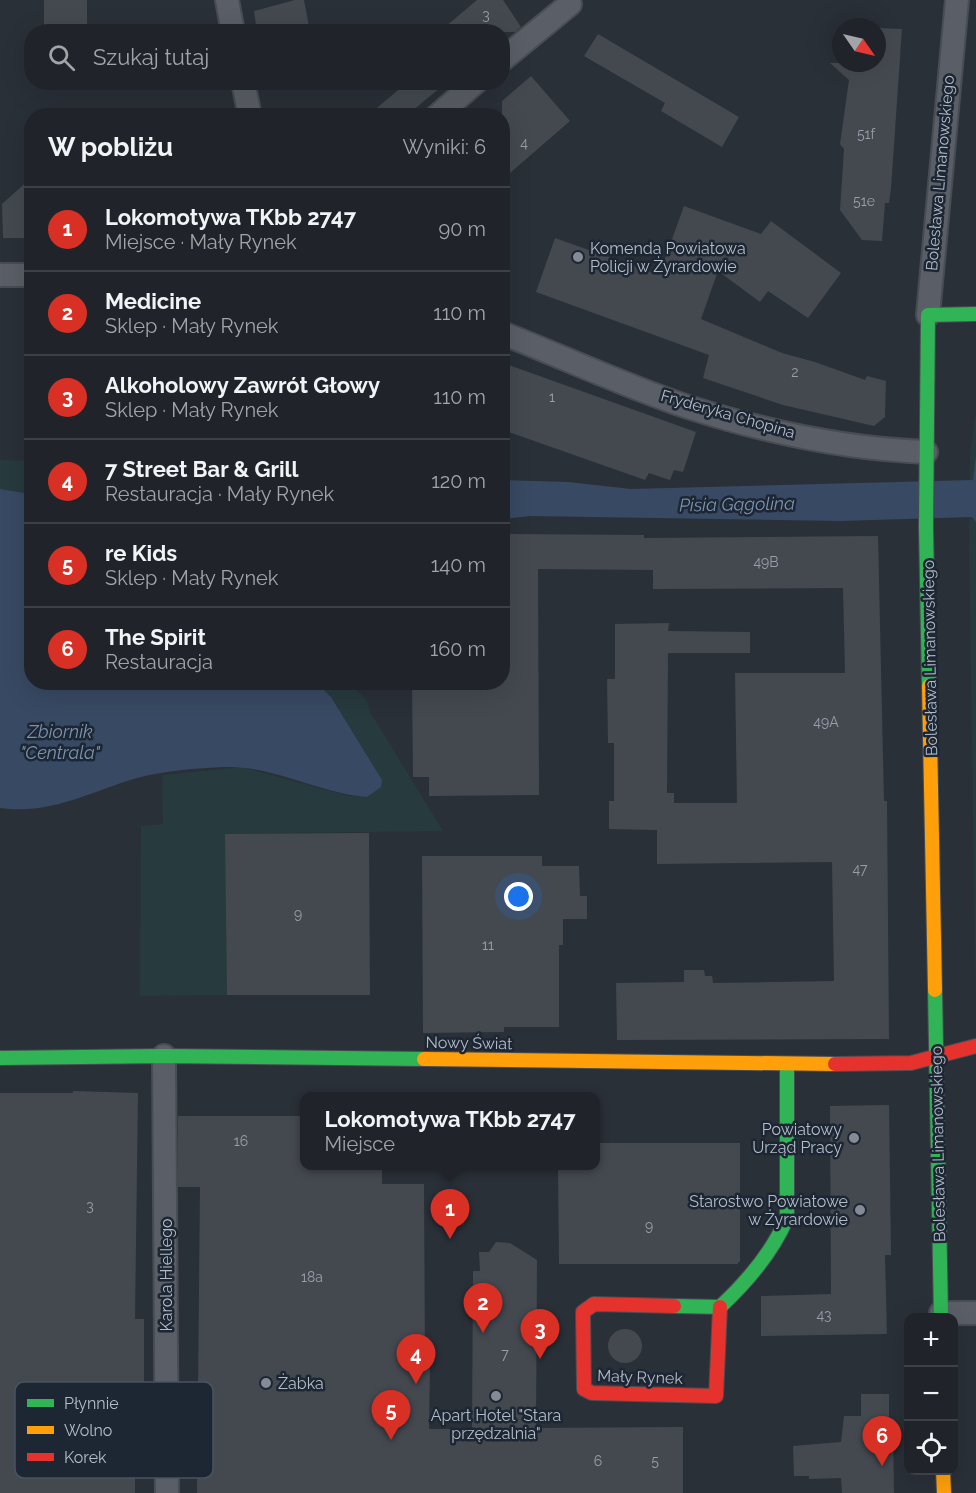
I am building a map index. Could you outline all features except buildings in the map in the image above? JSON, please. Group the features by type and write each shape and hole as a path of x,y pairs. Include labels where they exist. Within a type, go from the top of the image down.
{"street":[{"path":"227,0 232,24"},
{"name":"Bolesława Limanowskiego","path":"941,1313 927,527 928,315 957,0"},
{"path":"510,53 570,4"},
{"path":"245,90 248,108"},
{"path":"446,108 467,90"},
{"path":"0,275 24,275"},
{"path":"928,315 976,314"},
{"name":"Fryderyka Chopina","path":"510,336 685,405 774,429 927,460"},
{"name":"Nowy Świat","path":"0,1058 164,1056 787,1064 911,1063 976,1046"},
{"name":"Karola Hiellego","path":"164,1056 166,1382"},
{"path":"720,1307 766,1255 780,1235 787,1218 787,1064"},
{"name":"Mały Rynek","path":"590,1304 720,1307 716,1396 592,1393 584,1389 583,1312 590,1304"},
{"path":"958,1314 976,1313"},
{"path":"944,1475 944,1493"},
{"name":"Karola Hiellego","path":"167,1478 167,1493"}],"green space":[{"path":"976,411 976,1011 969,547 970,455"},
{"path":"0,460 24,461 24,493 0,489"},
{"path":"324,690 356,690 367,701 370,712 443,831 226,834 227,995 140,996 141,826 163,824 162,775 242,767 348,796 367,797 381,780 331,697"}],"water":[{"name":"Pisia Gągolina","path":"976,455 976,522 972,517 841,521 531,516 510,518 510,480 568,482 631,489 973,480"},
{"name":"Zbiornik \"Centrala\"","path":"0,489 24,493 24,690 324,690 331,697 382,780 381,787 367,797 331,790 260,770 214,767 180,770 137,778 54,805 19,809 0,808"}],"traffic: fast":[{"path":"929,686 926,527 928,315 976,314"},
{"path":"935,990 941,1313"},
{"path":"0,1058 164,1056 424,1059"},
{"path":"674,1306 720,1307 758,1266 781,1231 787,1218 787,1064"}],"traffic: slow":[{"path":"929,686 935,990"},
{"path":"424,1059 835,1064"},
{"path":"943,1475 944,1493"}],"traffic: jam":[{"path":"835,1064 911,1063 976,1046"},
{"path":"674,1306 594,1304 583,1312 584,1389 592,1393 716,1396 720,1307"}],"place":[{"name":"Komenda Powiatowa Policji w Żyrardowie","path":"578,257"},
{"name":"Powiatowy Urząd Pracy","path":"854,1138"},
{"name":"Starostwo Powiatowe w Żyrardowie","path":"860,1210"},
{"name":"Lokomotywa TKbb 2747","path":"450,1239"},
{"name":"Medicine","path":"483,1333"},
{"name":"Alkoholowy Zawrót Głowy","path":"540,1359"},
{"name":"Żabka","path":"266,1383"},
{"name":"7 Street Bar & Grill","path":"416,1384"},
{"name":"Apart Hotel \"Stara przędzalnia\"","path":"496,1396"},
{"name":"re Kids","path":"391,1440"},
{"name":"The Spirit","path":"882,1466"}]}
